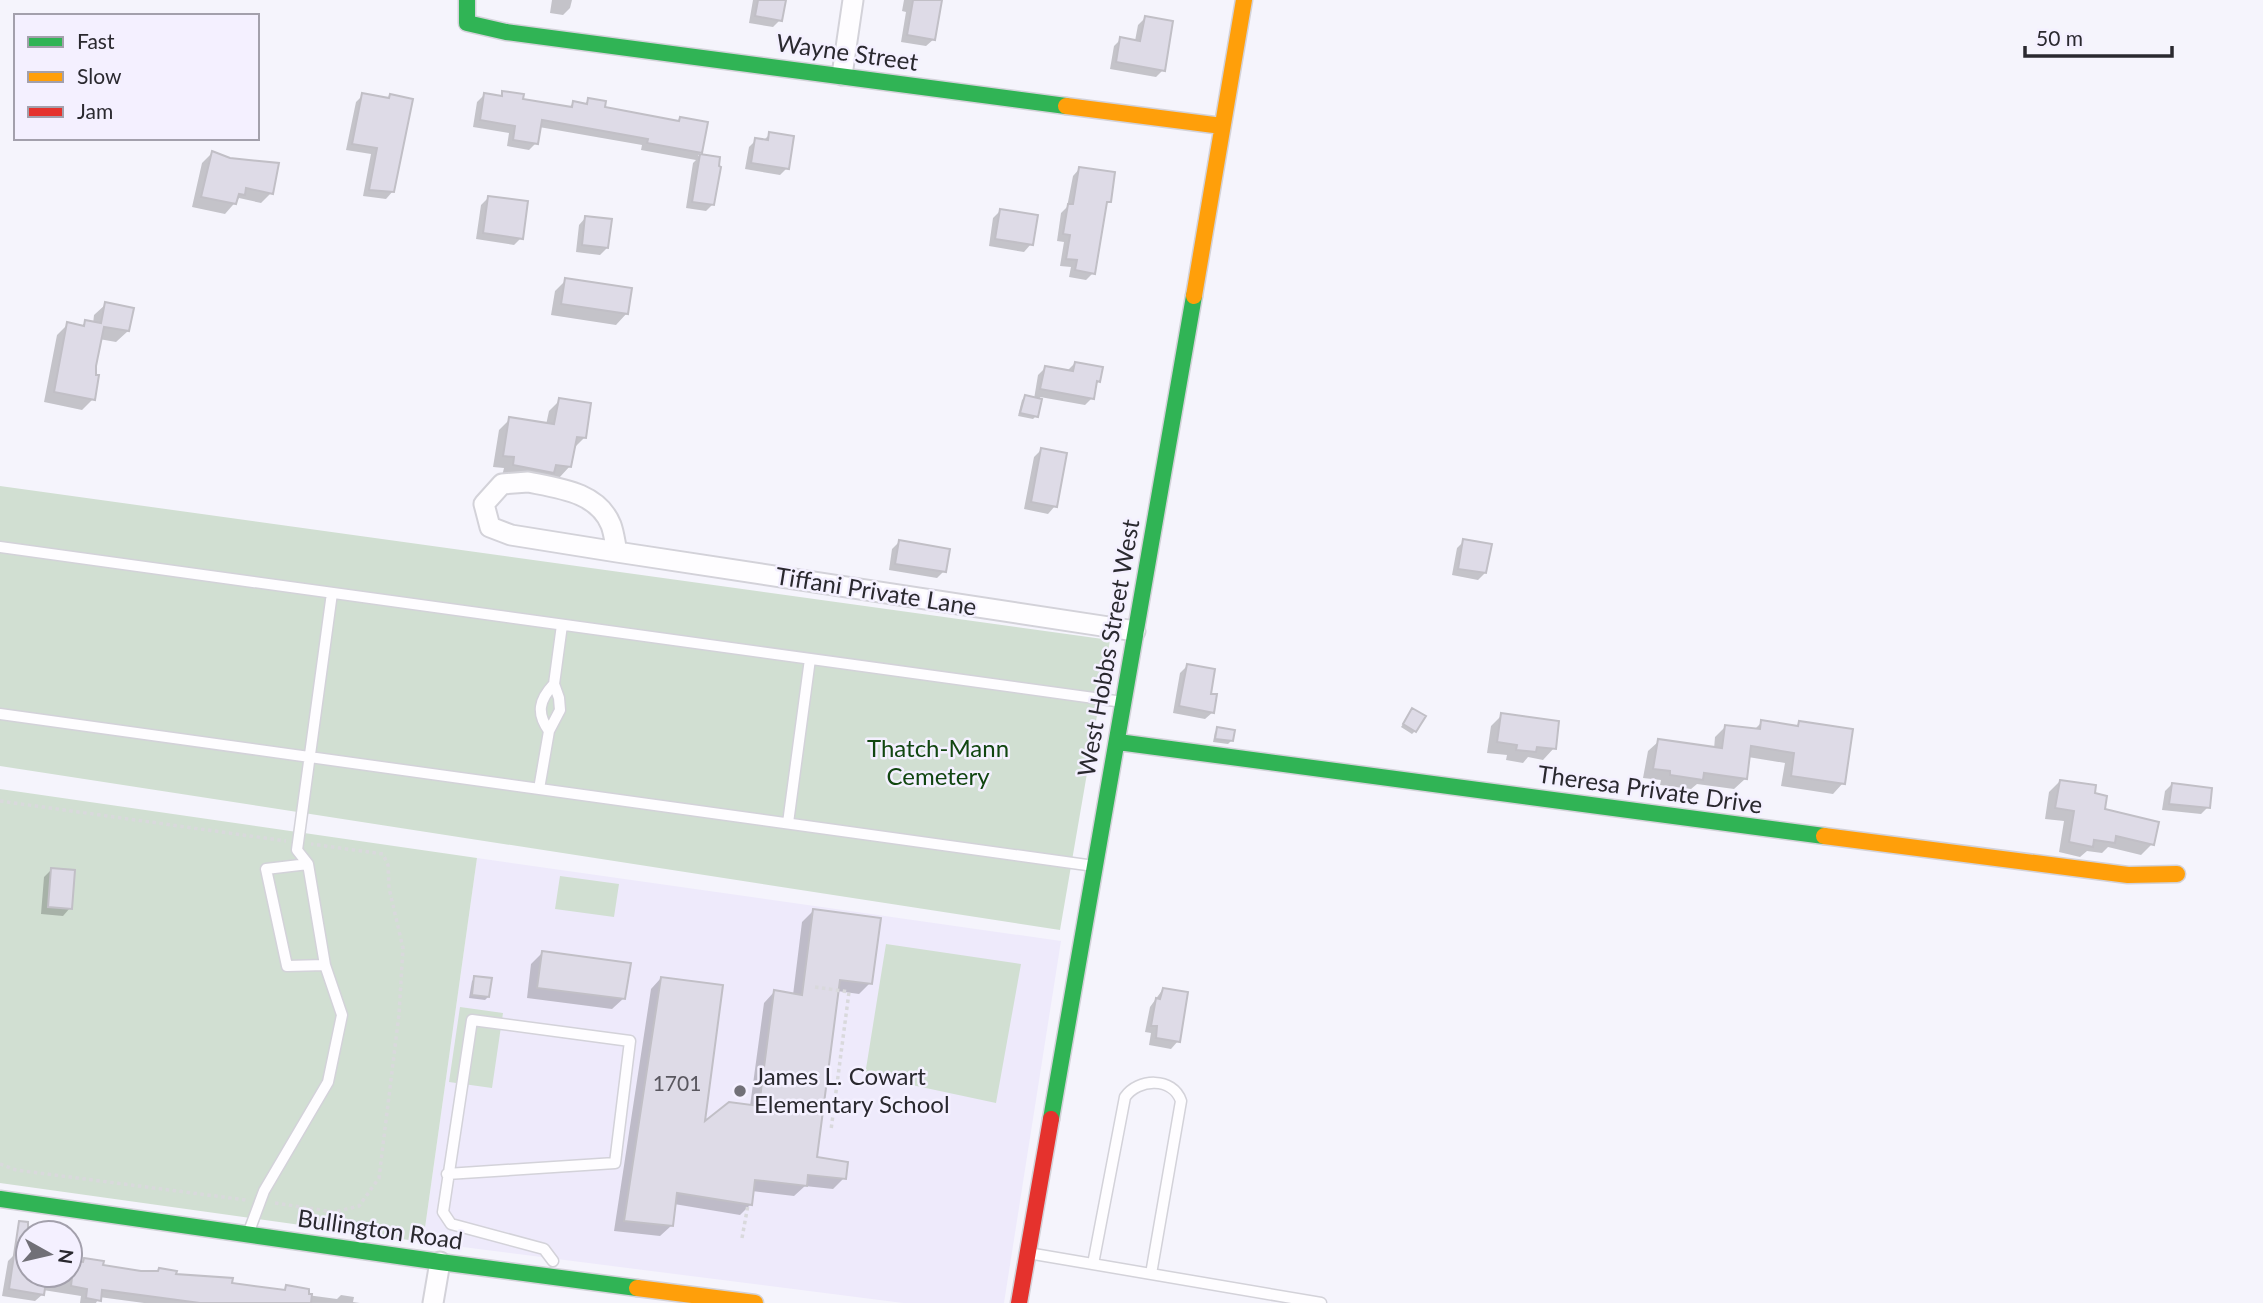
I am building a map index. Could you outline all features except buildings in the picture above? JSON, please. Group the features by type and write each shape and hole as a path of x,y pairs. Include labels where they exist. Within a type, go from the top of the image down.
{"street":[{"name":"Wayne Street","path":"467,0 467,23 506,32 1222,126"},
{"path":"842,75 853,0"},
{"name":"West Hobbs Street West","path":"1018,1303 1118,742 1244,0"},
{"name":"Tiffani Private Lane","path":"617,552 610,523 595,504 574,492 528,482 502,484 484,504 490,527 511,535 617,552 1135,631"},
{"name":"Theresa Private Drive","path":"1118,742 2030,864 2128,875 2177,874"},
{"name":"Bullington Road","path":"0,1199 440,1262 755,1303"},
{"path":"433,1303 440,1262"}],"lane":[{"path":"0,547 1124,702"},
{"path":"247,1234 264,1191 328,1082 342,1014 325,965 308,864 297,850 332,593"},
{"path":"539,789 549,731 560,710 554,684 562,625"},
{"path":"788,823 810,659"},
{"path":"549,731 542,721 539,705 554,684"},
{"path":"0,714 1094,866"},
{"path":"308,864 266,869 287,966 325,965"},
{"path":"447,1174 615,1163 630,1041 472,1020 447,1174 443,1212 451,1224 544,1249 553,1261"},
{"path":"1093,1264 1125,1097 1130,1089 1141,1084 1160,1084 1178,1092 1181,1101 1151,1274"},
{"path":"1027,1253 1277,1299 1321,1303"}],"path":[{"path":"0,801 383,854 388,865 389,888 403,948 399,1014 379,1178 359,1206 334,1212 16,1170 0,1164"},
{"path":"814,987 849,992 831,1130"},
{"path":"743,1238 747,1205"}],"shaded area":[{"name":"James L. Cowart Elementary School","path":"477,858 1061,941 1004,1303 903,1303 423,1242"}],"green space":[{"name":"Thatch-Mann Cemetery","path":"0,486 1110,640 1060,930 0,766"},
{"path":"0,789 477,858 423,1242 0,1183"},
{"path":"560,876 619,884 614,917 555,909"},
{"path":"886,944 1021,964 996,1103 865,1075"},
{"path":"460,1007 503,1013 492,1088 449,1082"}],"traffic: fast":[{"path":"467,0 467,23 506,32 1066,106"},
{"path":"1051,1119 1194,296"},
{"path":"1118,742 1824,836"},
{"path":"0,1199 637,1288"}],"traffic: slow":[{"path":"1194,296 1244,0"},
{"path":"1066,106 1222,126"},
{"path":"1824,836 2128,875 2177,874"},
{"path":"637,1288 755,1303"}],"traffic: jam":[{"path":"1019,1303 1051,1119"}],"place":[{"name":"James L. Cowart Elementary School","path":"740,1091"}]}
